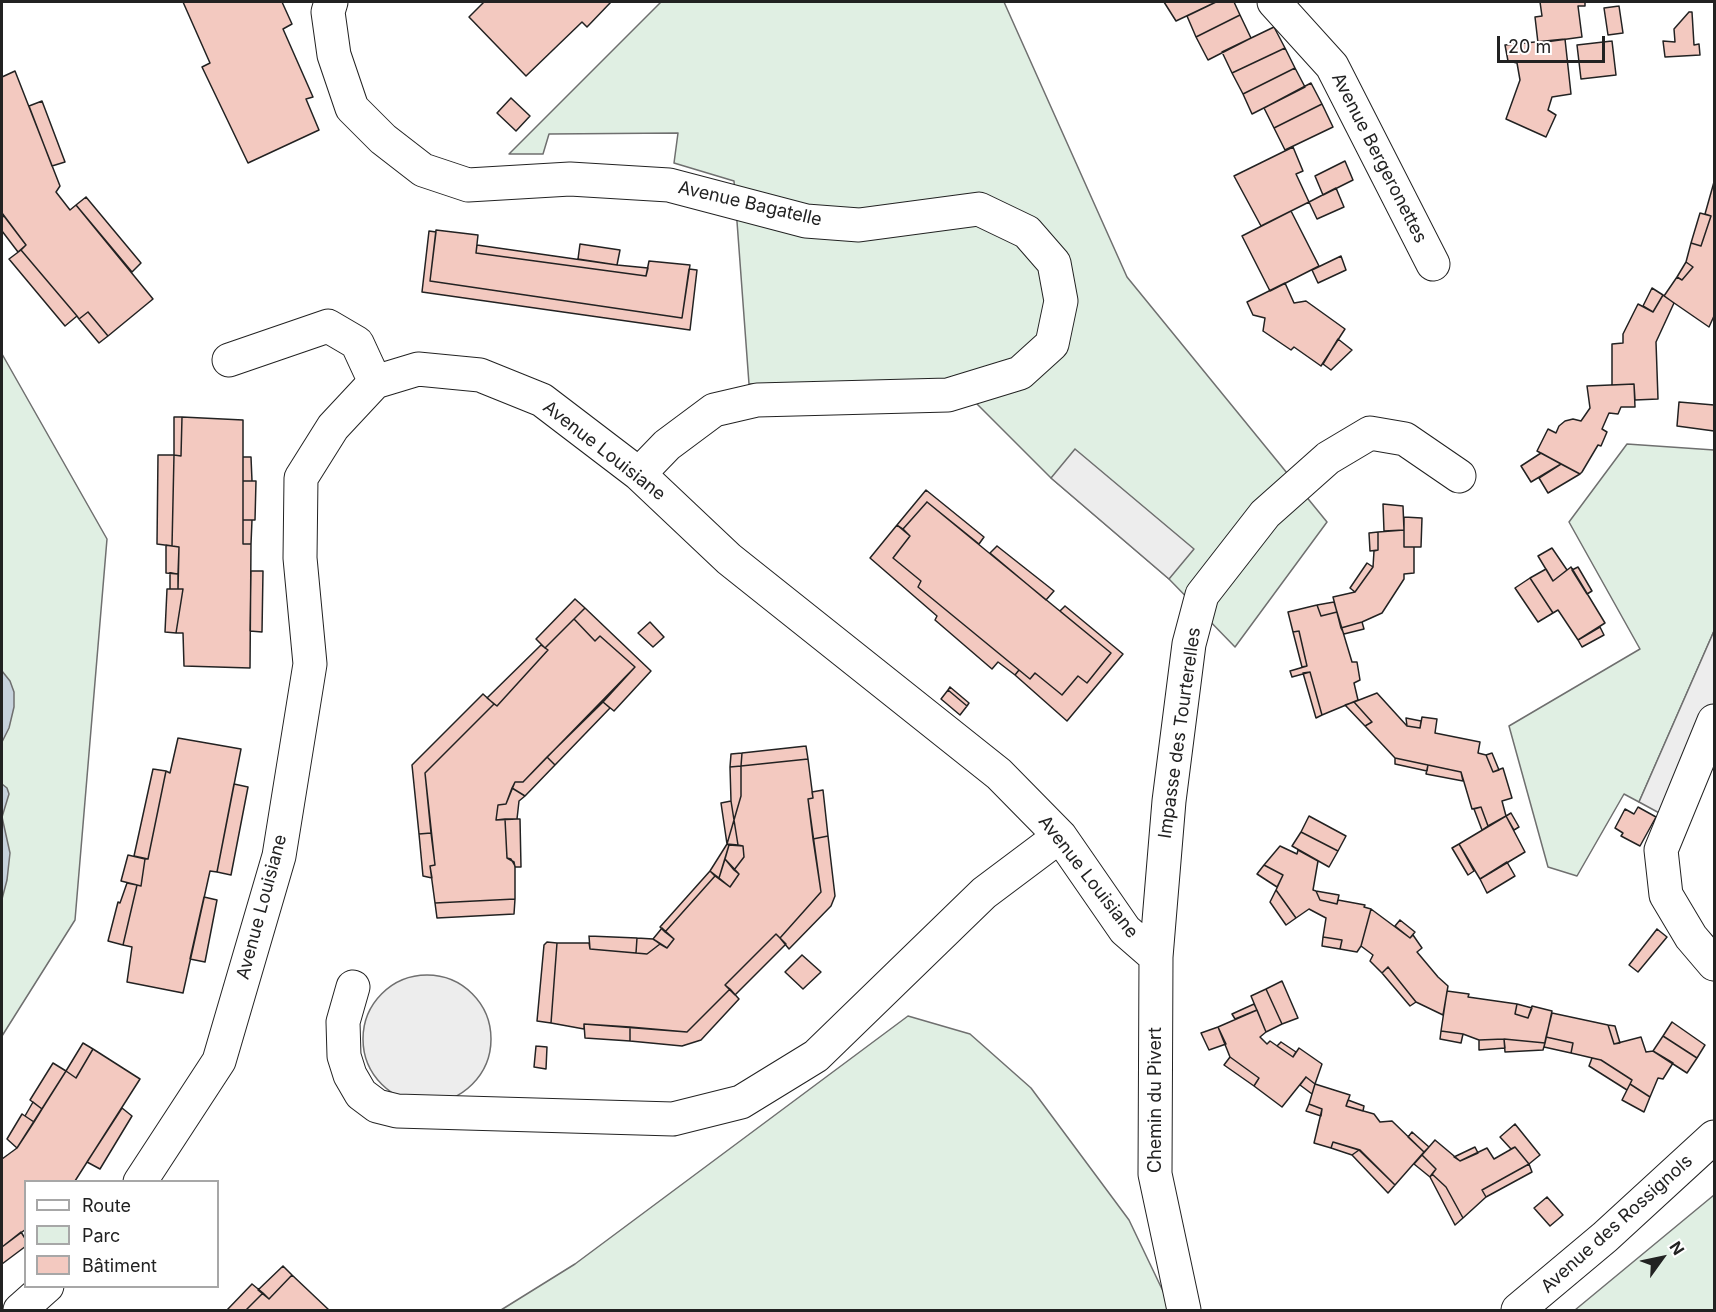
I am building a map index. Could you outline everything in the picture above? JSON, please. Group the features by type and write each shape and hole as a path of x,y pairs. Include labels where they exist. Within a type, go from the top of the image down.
{"street":[{"name":"Avenue Bagatelle","path":"331,2 328,12 334,55 352,108 383,139 423,170 468,184 570,179 669,185 806,221 859,225 980,208 1027,232 1054,262 1061,301 1052,344 1020,373 948,395 757,400 714,410 667,445 639,474"},
{"name":"Avenue Bergeronettes","path":"1274,2 1332,66 1433,264"},
{"path":"229,360 328,326 357,343 375,382"},
{"name":"Avenue Louisiane","path":"141,1180 219,1061 279,856 310,664 300,558 301,478 333,427 375,382 418,369 480,375 542,400 639,474 729,559 999,774 1060,836 1125,930 1156,957"},
{"name":"Impasse des Tourterelles","path":"1156,957 1169,801 1189,644 1202,595 1265,514 1328,458 1370,433 1405,439 1459,476"},
{"path":"1714,721 1661,850 1666,895 1691,936 1714,964"},
{"path":"353,987 343,1022 344,1056 350,1075 361,1094 377,1106 398,1111 673,1119 741,1102 816,1056 984,893 1060,836"},
{"name":"Chemin du Pivert","path":"1156,957 1155,1174 1184,1311"},
{"name":"Avenue des Rossignols","path":"1518,1311 1605,1237 1714,1137"},
{"path":"20,1311 46,1288"}],"green space":[{"path":"661,2 1004,2 1127,277 1327,522 1235,647 1169,579 1051,478 954,381 749,384 734,181 674,163 678,133 549,134 543,154 509,154"},
{"path":"2,354 107,539 75,920 2,1036"},
{"path":"1627,444 1714,450 1714,631 1639,802 1624,794 1577,876 1548,867 1509,726 1640,649 1569,522"},
{"path":"908,1016 970,1034 1031,1088 1129,1220 1172,1310 501,1310 575,1264"},
{"path":"1714,1195 1714,1310 1575,1310"}],"shaded area":[{"path":"1075,449 1194,549 1169,579 1051,478"},
{"path":"1714,631 1714,703 1663,815 1639,802"},
{"path":"2,671 10,681 14,692 14,707 9,728 2,742"},
{"path":"2,784 7,788 9,794 2,817"},
{"path":"2,817 10,853 2,899"},
{"path":"427,975 451,980 472,994 486,1015 491,1039 486,1063 472,1084 451,1098 427,1103 403,1098 382,1084 368,1063 363,1039 368,1015 382,994 403,980"}],"building":[{"path":"183,2 282,2 292,24 283,29 313,97 306,99 319,130 248,163 202,67 210,63"},
{"path":"484,2 611,2 587,27 582,22 526,76 469,17"},
{"path":"1164,2 1216,2 1176,21"},
{"path":"1216,2 1234,2 1240,15 1196,37 1187,16"},
{"path":"1540,2 1585,2 1585,6 1578,6 1582,37 1538,43 1535,17 1542,16"},
{"path":"1619,6 1623,33 1608,35 1604,8"},
{"path":"1689,12 1692,12 1694,45 1699,44 1700,55 1665,57 1663,41 1675,42 1674,29"},
{"path":"1240,15 1251,38 1208,60 1196,37"},
{"path":"1274,27 1285,48 1232,73 1222,52"},
{"path":"1565,39 1571,94 1552,97 1548,110 1556,115 1546,137 1506,119 1520,80 1517,63 1508,61 1505,45"},
{"path":"1612,41 1616,75 1581,79 1577,45"},
{"path":"1285,48 1295,68 1243,94 1232,73"},
{"path":"1295,68 1305,87 1252,114 1243,94"},
{"path":"15,71 60,186 56,192 70,210 76,205 153,299 108,336 88,312 79,319 21,250 26,245 2,213 2,77"},
{"path":"1311,83 1322,104 1274,128 1264,108"},
{"path":"511,98 530,116 516,131 497,113"},
{"path":"42,101 65,162 52,166 29,106"},
{"path":"1322,104 1333,127 1285,150 1274,128"},
{"path":"1293,147 1303,171 1296,174 1309,202 1261,226 1234,176"},
{"path":"1345,161 1353,180 1323,195 1315,176"},
{"path":"1714,182 1714,316 1709,327 1664,296 1677,277 1682,280 1693,267 1686,262 1691,243 1701,246 1711,216 1705,214"},
{"path":"1336,188 1344,207 1317,219 1309,202"},
{"path":"86,197 141,263 132,272 76,205"},
{"path":"1291,211 1319,266 1270,291 1242,236"},
{"path":"1700,213 1711,216 1701,246 1691,243"},
{"path":"4,216 26,245 18,252 2,231 2,217"},
{"path":"436,230 478,235 476,253 646,276 649,261 690,265 682,318 430,281"},
{"path":"429,231 436,232 430,281 682,318 689,269 697,270 690,330 422,292"},
{"path":"580,244 620,250 617,265 578,259"},
{"path":"477,245 648,268 646,276 476,253"},
{"path":"21,250 77,316 65,326 9,259"},
{"path":"1341,256 1346,270 1318,283 1312,270"},
{"path":"1686,262 1693,267 1682,280 1677,277"},
{"path":"1285,283 1294,303 1306,301 1345,329 1321,366 1294,347 1291,350 1263,331 1265,318 1253,315 1247,302"},
{"path":"1652,288 1663,295 1653,312 1643,306"},
{"path":"1663,295 1674,303 1656,342 1658,399 1635,400 1634,384 1612,385 1612,344 1623,343 1623,334 1638,304 1653,312"},
{"path":"88,312 108,336 99,343 79,319"},
{"path":"1338,339 1352,350 1331,370 1323,364"},
{"path":"1634,384 1635,407 1621,407 1618,414 1609,413 1602,429 1607,432 1601,446 1598,445 1580,474 1537,451 1548,429 1556,433 1565,421 1573,419 1581,421 1590,408 1587,386"},
{"path":"1679,402 1714,405 1714,431 1677,426"},
{"path":"174,417 182,417 181,456 174,455"},
{"path":"182,417 243,420 243,544 251,544 250,668 184,666 183,633 176,633 183,589 178,589 179,547 172,546 174,455 181,456"},
{"path":"1541,453 1561,464 1531,482 1521,466"},
{"path":"158,455 174,455 172,546 157,544"},
{"path":"243,457 251,457 252,481 243,481"},
{"path":"1561,464 1580,474 1548,493 1539,478"},
{"path":"243,481 256,481 255,520 243,520"},
{"path":"926,490 984,537 979,544 927,502 903,529 897,525"},
{"path":"927,502 1111,653 1087,683 1078,676 1062,695 1035,673 1030,679 918,587 921,581 893,558 910,536 903,529"},
{"path":"1383,504 1403,506 1404,530 1384,531"},
{"path":"1404,517 1422,518 1421,547 1404,547"},
{"path":"243,520 252,520 251,544 243,544"},
{"path":"897,525 910,536 893,558 921,581 918,587 1019,670 1015,675 998,662 992,669 935,620 937,616 870,558"},
{"path":"1404,530 1404,547 1414,547 1414,573 1404,574 1404,579 1382,613 1341,628 1333,597 1355,592 1373,567 1374,551 1378,550 1378,532"},
{"path":"1378,532 1378,550 1370,551 1369,533"},
{"path":"166,545 179,547 178,574 166,573"},
{"path":"997,546 1054,591 1046,600 990,553"},
{"path":"1552,548 1567,570 1553,581 1538,556"},
{"path":"1367,563 1373,567 1355,592 1350,588"},
{"path":"1571,567 1605,623 1578,640 1558,610 1553,613 1530,578 1546,569 1553,581"},
{"path":"1578,567 1592,591 1587,594 1572,570"},
{"path":"251,571 263,571 262,632 250,631"},
{"path":"170,573 178,574 178,589 170,589"},
{"path":"1530,578 1553,613 1538,622 1515,588"},
{"path":"167,589 183,589 176,633 165,632"},
{"path":"575,599 585,608 545,648 536,639"},
{"path":"1334,602 1337,612 1321,616 1317,605"},
{"path":"1317,605 1321,616 1337,612 1352,662 1357,662 1360,680 1354,683 1358,700 1322,715 1310,672 1292,677 1290,671 1307,666 1299,631 1293,632 1288,612"},
{"path":"1065,606 1123,654 1067,721 1015,675 1019,670 1030,679 1035,673 1062,695 1078,676 1087,683 1111,653 1060,611"},
{"path":"585,608 651,671 614,711 603,702 635,667 600,636 595,641 574,619"},
{"path":"574,619 595,641 600,636 635,667 523,782 515,782 506,804 498,805 496,820 505,819 507,858 511,859 515,866 515,899 435,903 430,866 435,865 425,773 494,704 497,706 548,650 545,648"},
{"path":"650,622 664,637 653,647 638,633"},
{"path":"1362,622 1364,629 1344,634 1341,628"},
{"path":"1600,627 1604,635 1582,647 1578,640"},
{"path":"1299,631 1307,666 1302,667 1293,632"},
{"path":"541,645 548,650 497,706 487,698"},
{"path":"1310,672 1322,715 1316,718 1303,673"},
{"path":"950,687 969,703 967,706 948,690"},
{"path":"948,690 967,706 960,715 941,699"},
{"path":"1377,693 1407,726 1420,728 1422,717 1437,719 1435,733 1480,742 1478,753 1486,755 1493,772 1503,768 1512,798 1502,801 1506,816 1488,826 1481,807 1472,809 1461,772 1395,758 1365,726 1372,722 1354,702"},
{"path":"483,694 494,704 425,773 431,833 419,834 412,765"},
{"path":"603,702 610,708 555,765 547,757"},
{"path":"1354,702 1372,722 1365,726 1345,705"},
{"path":"1406,718 1421,721 1420,728 1407,726"},
{"path":"178,738 241,749 217,872 210,871 183,993 127,982 132,947 123,945 137,885 141,886 145,859 148,859 166,771 170,773"},
{"path":"806,746 808,759 741,766 742,753"},
{"path":"742,753 741,766 730,767 731,754"},
{"path":"1492,753 1499,770 1493,772 1486,755"},
{"path":"547,757 555,765 525,796 512,788 515,782 523,782"},
{"path":"1395,758 1428,765 1427,771 1395,764"},
{"path":"808,759 813,798 808,799 821,892 780,938 776,934 725,985 730,989 687,1032 584,1024 584,1029 551,1023 557,943 589,943 590,949 647,954 660,944 667,948 674,939 665,932 715,876 730,887 739,874 734,870 744,857 743,846 738,845 734,820 741,796 741,766"},
{"path":"1428,765 1461,772 1463,781 1426,774"},
{"path":"741,766 741,796 734,820 730,767"},
{"path":"153,769 166,771 148,859 134,856"},
{"path":"234,784 248,787 231,875 217,872"},
{"path":"512,788 525,796 519,801 517,819 496,820 498,805 506,804"},
{"path":"823,790 828,836 813,839 808,799 813,798 812,792"},
{"path":"731,801 734,820 727,844 721,803"},
{"path":"1481,807 1488,826 1482,830 1474,809"},
{"path":"1638,807 1656,817 1640,846 1621,836 1623,833 1615,828 1625,809 1634,814"},
{"path":"1511,813 1519,827 1514,830 1506,816"},
{"path":"1309,816 1346,836 1338,851 1301,832"},
{"path":"1506,816 1525,852 1480,879 1459,844"},
{"path":"505,819 520,819 521,867 515,867 514,862 507,858"},
{"path":"734,820 738,845 727,844"},
{"path":"1301,832 1338,851 1329,867 1292,846"},
{"path":"431,833 435,865 430,866 432,878 423,876 419,834"},
{"path":"828,836 835,896 831,906 789,949 780,938 821,892 813,839"},
{"path":"727,844 729,845 719,878 710,871"},
{"path":"1459,844 1474,871 1468,875 1452,848"},
{"path":"729,845 743,846 744,857 734,870 725,859"},
{"path":"1280,846 1297,854 1298,850 1318,861 1313,890 1316,891 1320,900 1337,904 1338,900 1365,905 1364,907 1371,909 1361,946 1357,952 1340,949 1342,940 1323,937 1326,918 1309,909 1296,918 1276,890 1283,875 1264,865"},
{"path":"128,855 145,859 141,886 121,881"},
{"path":"725,859 739,874 730,887 719,878"},
{"path":"1507,862 1515,876 1487,893 1480,879"},
{"path":"1264,865 1283,875 1277,887 1257,874"},
{"path":"710,871 715,876 665,932 660,927"},
{"path":"127,883 137,885 123,945 108,941 118,902 120,903"},
{"path":"1276,890 1296,918 1286,925 1270,902"},
{"path":"1316,891 1339,895 1337,904 1320,900"},
{"path":"204,897 217,900 205,962 190,959"},
{"path":"515,899 514,914 437,918 435,903"},
{"path":"1371,909 1410,938 1413,935 1422,948 1417,952 1448,986 1443,1015 1416,1002 1388,967 1382,973 1370,961 1373,955 1361,946"},
{"path":"1400,920 1415,932 1410,938 1395,926"},
{"path":"662,928 674,939 667,948 653,939"},
{"path":"1657,929 1667,937 1638,972 1629,965"},
{"path":"776,934 786,944 735,995 725,985"},
{"path":"589,936 637,938 636,953 590,949"},
{"path":"1323,937 1342,940 1340,949 1322,946"},
{"path":"637,938 653,939 660,944 647,954 636,953"},
{"path":"547,942 557,943 551,1023 537,1021 544,945"},
{"path":"802,955 821,972 803,989 785,972"},
{"path":"1388,967 1416,1002 1410,1006 1382,973"},
{"path":"1282,981 1298,1018 1282,1024 1266,989"},
{"path":"730,989 739,999 701,1040 682,1046 630,1041 630,1027 687,1032"},
{"path":"1266,989 1282,1024 1266,1032 1251,996"},
{"path":"1447,991 1469,994 1468,997 1517,1004 1515,1014 1528,1018 1532,1006 1552,1011 1545,1043 1504,1039 1479,1040 1463,1034 1441,1031"},
{"path":"1254,1004 1257,1010 1235,1019 1232,1014"},
{"path":"1517,1004 1532,1008 1528,1018 1515,1014"},
{"path":"1257,1010 1266,1032 1260,1037 1267,1044 1270,1041 1293,1057 1299,1048 1322,1064 1315,1084 1306,1077 1282,1107 1254,1086 1259,1078 1230,1057 1218,1027"},
{"path":"1552,1013 1608,1025 1614,1044 1641,1037 1646,1052 1653,1051 1673,1063 1663,1079 1658,1078 1650,1097 1630,1084 1632,1080 1601,1060 1571,1053 1573,1043 1546,1037"},
{"path":"1672,1022 1705,1045 1697,1058 1663,1036"},
{"path":"584,1024 630,1027 630,1041 585,1038"},
{"path":"1608,1025 1615,1026 1620,1043 1614,1044"},
{"path":"1218,1027 1226,1044 1209,1050 1201,1033"},
{"path":"1441,1031 1463,1034 1461,1043 1440,1039"},
{"path":"1663,1036 1697,1058 1687,1073 1653,1051"},
{"path":"1546,1037 1573,1043 1571,1053 1544,1047"},
{"path":"1504,1039 1545,1043 1543,1050 1505,1052"},
{"path":"1504,1039 1505,1048 1479,1050 1479,1040"},
{"path":"1281,1042 1296,1052 1293,1057 1277,1046"},
{"path":"83,1043 93,1049 76,1078 66,1071"},
{"path":"536,1046 547,1047 546,1069 534,1067"},
{"path":"93,1049 140,1079 76,1180 24,1180 24,1230 2,1247 2,1159 17,1148 66,1071 76,1078"},
{"path":"1230,1057 1259,1078 1254,1086 1224,1065"},
{"path":"1592,1058 1601,1060 1632,1080 1627,1090 1589,1066"},
{"path":"53,1063 66,1071 42,1109 30,1100"},
{"path":"1306,1077 1315,1084 1312,1094 1300,1085"},
{"path":"1315,1084 1350,1095 1346,1106 1374,1114 1380,1122 1392,1121 1424,1152 1395,1185 1360,1150 1333,1142 1331,1148 1314,1143 1322,1109 1309,1104"},
{"path":"1630,1084 1650,1097 1644,1112 1622,1100"},
{"path":"1348,1100 1364,1106 1363,1111 1346,1106"},
{"path":"33,1102 42,1109 34,1122 25,1116"},
{"path":"1309,1104 1322,1109 1321,1116 1306,1111"},
{"path":"122,1108 132,1116 100,1169 87,1162"},
{"path":"22,1114 34,1122 17,1148 7,1139"},
{"path":"1515,1124 1540,1155 1529,1164 1515,1147 1511,1149 1500,1137"},
{"path":"1412,1132 1429,1147 1424,1152 1408,1137"},
{"path":"1435,1140 1460,1161 1487,1148 1494,1159 1515,1147 1529,1164 1482,1190 1486,1197 1463,1218 1446,1187 1432,1174 1436,1169 1422,1155"},
{"path":"1333,1142 1359,1150 1352,1155 1331,1148"},
{"path":"1475,1147 1478,1153 1460,1161 1454,1157"},
{"path":"1359,1150 1395,1185 1388,1193 1352,1155"},
{"path":"1422,1155 1436,1169 1430,1177 1414,1164"},
{"path":"1529,1164 1532,1172 1486,1197 1482,1190"},
{"path":"1432,1174 1446,1187 1463,1218 1455,1225 1430,1177"},
{"path":"1547,1197 1563,1215 1550,1226 1534,1208"},
{"path":"21,1232 24,1237 24,1248 2,1264 2,1247"},
{"path":"283,1266 292,1275 269,1299 258,1290"},
{"path":"292,1275 329,1310 246,1310 263,1293 269,1299"},
{"path":"252,1284 263,1293 246,1310 227,1310"}]}
